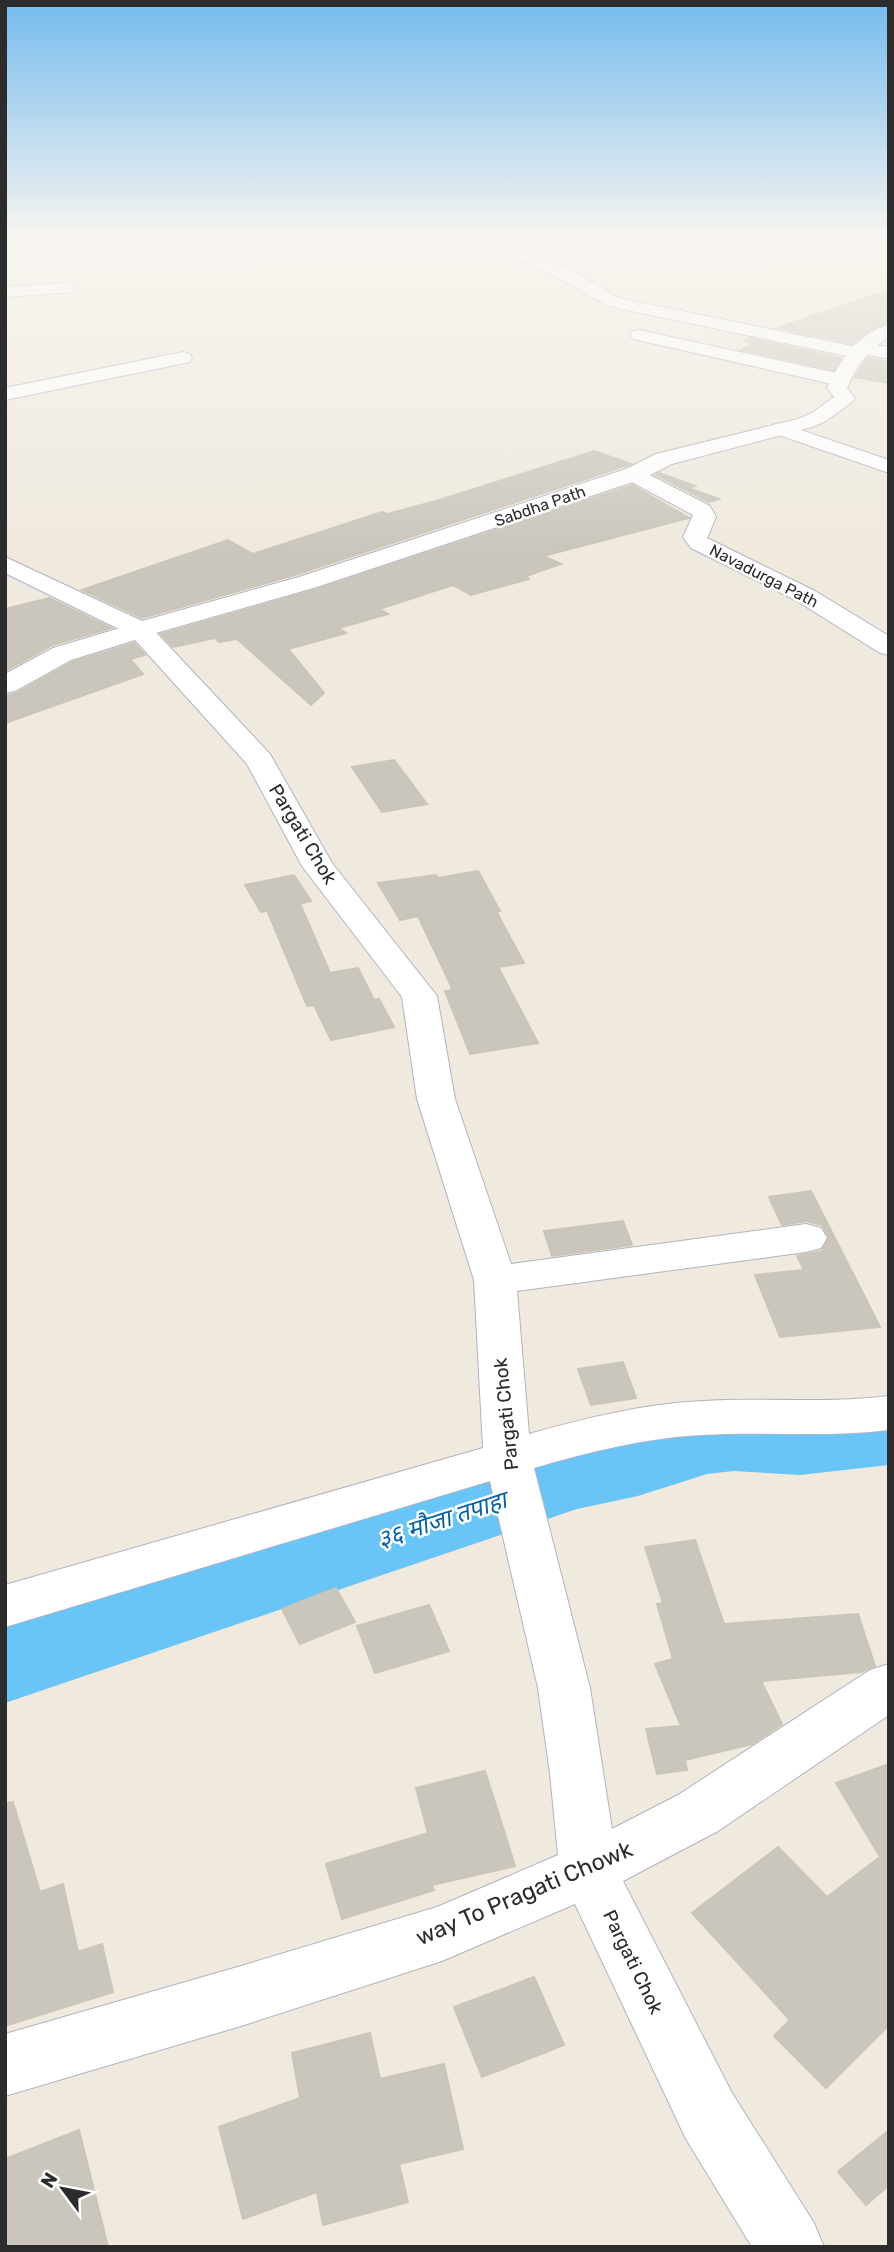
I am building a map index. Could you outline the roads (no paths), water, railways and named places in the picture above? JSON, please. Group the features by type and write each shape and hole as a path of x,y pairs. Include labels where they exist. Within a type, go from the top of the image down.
{"street":[{"path":"680,344 841,380"},
{"path":"828,344 889,353"},
{"name":"Sabdha Path","path":"5,685 62,654 308,582 634,474 664,459 820,416 845,398 837,388 858,350 867,344"},
{"path":"5,394 183,358"},
{"path":"780,429 889,467"},
{"name":"Navadurga Path","path":"634,474 702,511 705,517 695,537 699,543 806,596 889,648"},
{"path":"5,564 140,630"},
{"name":"Pargati Chok","path":"140,630 260,760 318,866 419,996 436,1099 495,1280 514,1483 564,1688 578,1773 588,1870 709,2116 790,2247"},
{"path":"495,1280 806,1238"},
{"path":"5,1605 514,1483 593,1433 655,1422 714,1417 806,1418 889,1413"},
{"name":"way To Pragati Chowk","path":"5,2064 241,1996 442,1933 588,1870 698,1813 811,1735 889,1686"}],"waterway":[{"name":"३६ मौजा तपाहा","path":"5,1663 572,1477 638,1464 704,1443 733,1440 800,1443 889,1434"}]}
